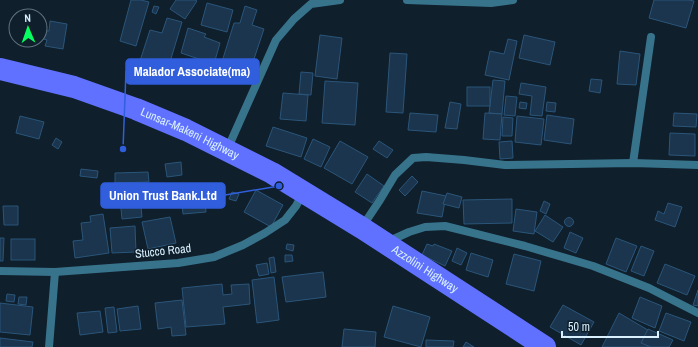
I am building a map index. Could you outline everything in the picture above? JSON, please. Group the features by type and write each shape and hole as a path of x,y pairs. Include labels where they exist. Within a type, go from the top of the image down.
{"main road":[{"name":"Lunsar-Makeni Highway","path":"0,69 74,87 136,109 186,130 227,150 272,173 304,192"},
{"name":"Azzolini Highway","path":"304,192 545,347"}],"street":[{"path":"227,150 276,40 294,19 311,4 340,0"},
{"path":"407,0 491,4 513,0"},
{"path":"634,163 652,37"},
{"path":"362,228 395,174 413,158 434,157 505,164 634,163 698,165"},
{"name":"Stucco Road","path":"0,272 55,272 178,263 214,257 243,245 285,220 296,206 304,192"},
{"path":"385,243 414,230 425,227 445,226 525,246 593,266 649,288 698,313"},
{"path":"50,347 55,272"}],"building":[{"path":"131,0 149,2 136,46 120,41"},
{"path":"176,0 197,1 185,19 170,9"},
{"path":"654,0 694,1 686,28 649,18"},
{"path":"207,3 233,10 227,32 201,25"},
{"path":"154,6 159,7 156,14 152,12"},
{"path":"245,6 257,10 252,25 264,29 248,77 220,68 234,23 240,23"},
{"path":"167,18 182,22 167,72 139,64 150,30 162,33"},
{"path":"50,21 67,24 63,49 48,46"},
{"path":"188,28 206,34 204,37 220,43 214,64 181,53"},
{"path":"320,35 342,38 337,79 315,76"},
{"path":"524,35 555,42 550,65 519,58"},
{"path":"508,39 517,41 509,80 485,75 490,51 504,54"},
{"path":"620,51 640,54 636,85 617,84"},
{"path":"390,53 407,54 403,113 386,112"},
{"path":"301,72 313,73 311,95 299,94"},
{"path":"591,79 602,80 600,93 589,91"},
{"path":"493,80 505,81 502,114 489,113"},
{"path":"325,81 358,83 355,125 322,123"},
{"path":"521,83 546,87 542,116 530,115 532,96 519,94"},
{"path":"467,87 490,87 490,106 467,106"},
{"path":"283,93 308,95 306,121 280,119"},
{"path":"506,96 517,97 515,116 504,115"},
{"path":"450,102 461,104 457,129 445,128"},
{"path":"520,102 527,103 526,109 519,108"},
{"path":"547,102 556,103 555,112 546,111"},
{"path":"410,113 438,115 436,132 408,130"},
{"path":"485,113 502,114 500,140 483,139"},
{"path":"674,113 697,114 696,127 673,126"},
{"path":"547,115 574,119 571,144 544,140"},
{"path":"20,116 44,122 39,139 16,133"},
{"path":"517,116 544,119 541,145 515,142"},
{"path":"503,117 513,118 512,136 502,136"},
{"path":"273,127 307,138 301,157 266,146"},
{"path":"670,133 695,134 695,156 669,155"},
{"path":"56,138 62,142 58,149 52,145"},
{"path":"313,139 330,147 321,167 304,159"},
{"path":"340,141 368,157 352,184 324,168"},
{"path":"379,141 393,150 387,158 373,149"},
{"path":"512,141 513,158 500,159 499,142"},
{"path":"181,162 182,175 167,177 165,164"},
{"path":"81,169 98,171 97,178 80,176"},
{"path":"148,172 149,182 115,183 115,173"},
{"path":"367,174 384,186 372,203 355,192"},
{"path":"412,176 418,182 405,196 399,190"},
{"path":"204,190 206,212 183,214 181,192"},
{"path":"256,190 283,205 271,227 244,212"},
{"path":"422,191 446,196 442,217 417,213"},
{"path":"232,192 239,194 236,201 229,199"},
{"path":"447,193 462,197 459,208 443,204"},
{"path":"140,197 142,217 122,219 120,199"},
{"path":"512,199 512,223 464,224 463,200"},
{"path":"544,201 550,204 546,214 540,211"},
{"path":"668,203 682,207 675,227 655,220 658,211 664,214"},
{"path":"3,206 18,206 18,225 4,225"},
{"path":"516,209 537,212 534,234 513,231"},
{"path":"103,214 109,253 75,258 73,241 83,240 81,223 91,222 90,216"},
{"path":"545,215 563,227 553,242 535,231"},
{"path":"170,217 176,243 148,249 142,222"},
{"path":"569,217 574,222 569,227 564,222"},
{"path":"135,226 136,252 112,253 110,228"},
{"path":"570,232 583,238 576,253 564,248"},
{"path":"0,238 4,238 3,261 0,261"},
{"path":"616,238 637,246 626,272 606,264"},
{"path":"11,239 35,239 35,260 11,260"},
{"path":"287,244 294,245 293,251 286,249"},
{"path":"427,244 433,246 434,244 452,251 445,266 422,255"},
{"path":"641,246 654,251 644,276 631,271"},
{"path":"457,248 467,253 461,265 452,261"},
{"path":"471,253 493,260 488,277 466,270"},
{"path":"514,254 541,261 534,291 506,284"},
{"path":"285,255 292,255 293,261 285,262"},
{"path":"274,257 276,272 271,273 269,258"},
{"path":"267,263 269,274 259,276 256,265"},
{"path":"665,264 695,276 687,295 657,283"},
{"path":"323,272 326,297 286,302 282,277"},
{"path":"274,277 279,320 257,323 252,280"},
{"path":"222,284 223,295 232,294 231,285 249,284 250,304 223,307 225,324 186,327 182,288"},
{"path":"698,290 698,306 693,305"},
{"path":"7,294 15,295 14,302 6,301"},
{"path":"19,297 27,297 26,305 18,304"},
{"path":"640,297 662,306 655,328 632,318"},
{"path":"182,300 186,335 172,336 171,327 158,329 155,303"},
{"path":"0,303 33,307 30,335 0,332"},
{"path":"563,305 594,322 581,345 550,327"},
{"path":"138,306 141,329 120,331 117,309"},
{"path":"393,306 430,317 421,347 384,337"},
{"path":"114,307 117,332 108,333 105,308"},
{"path":"100,311 103,332 80,335 77,313"},
{"path":"619,313 653,333 648,347 602,347"},
{"path":"666,313 691,322 684,341 659,331"},
{"path":"344,329 376,332 375,347 342,347"},
{"path":"648,329 673,340 669,347 651,347 641,343"},
{"path":"0,338 33,342 32,347 0,347"},
{"path":"426,340 454,341 453,347 426,347"},
{"path":"466,342 474,347 463,347"}],"place":[{"name":"Malador Associate(ma)","path":"123,149"},
{"name":"Union Trust Bank.Ltd","path":"279,186"}]}
